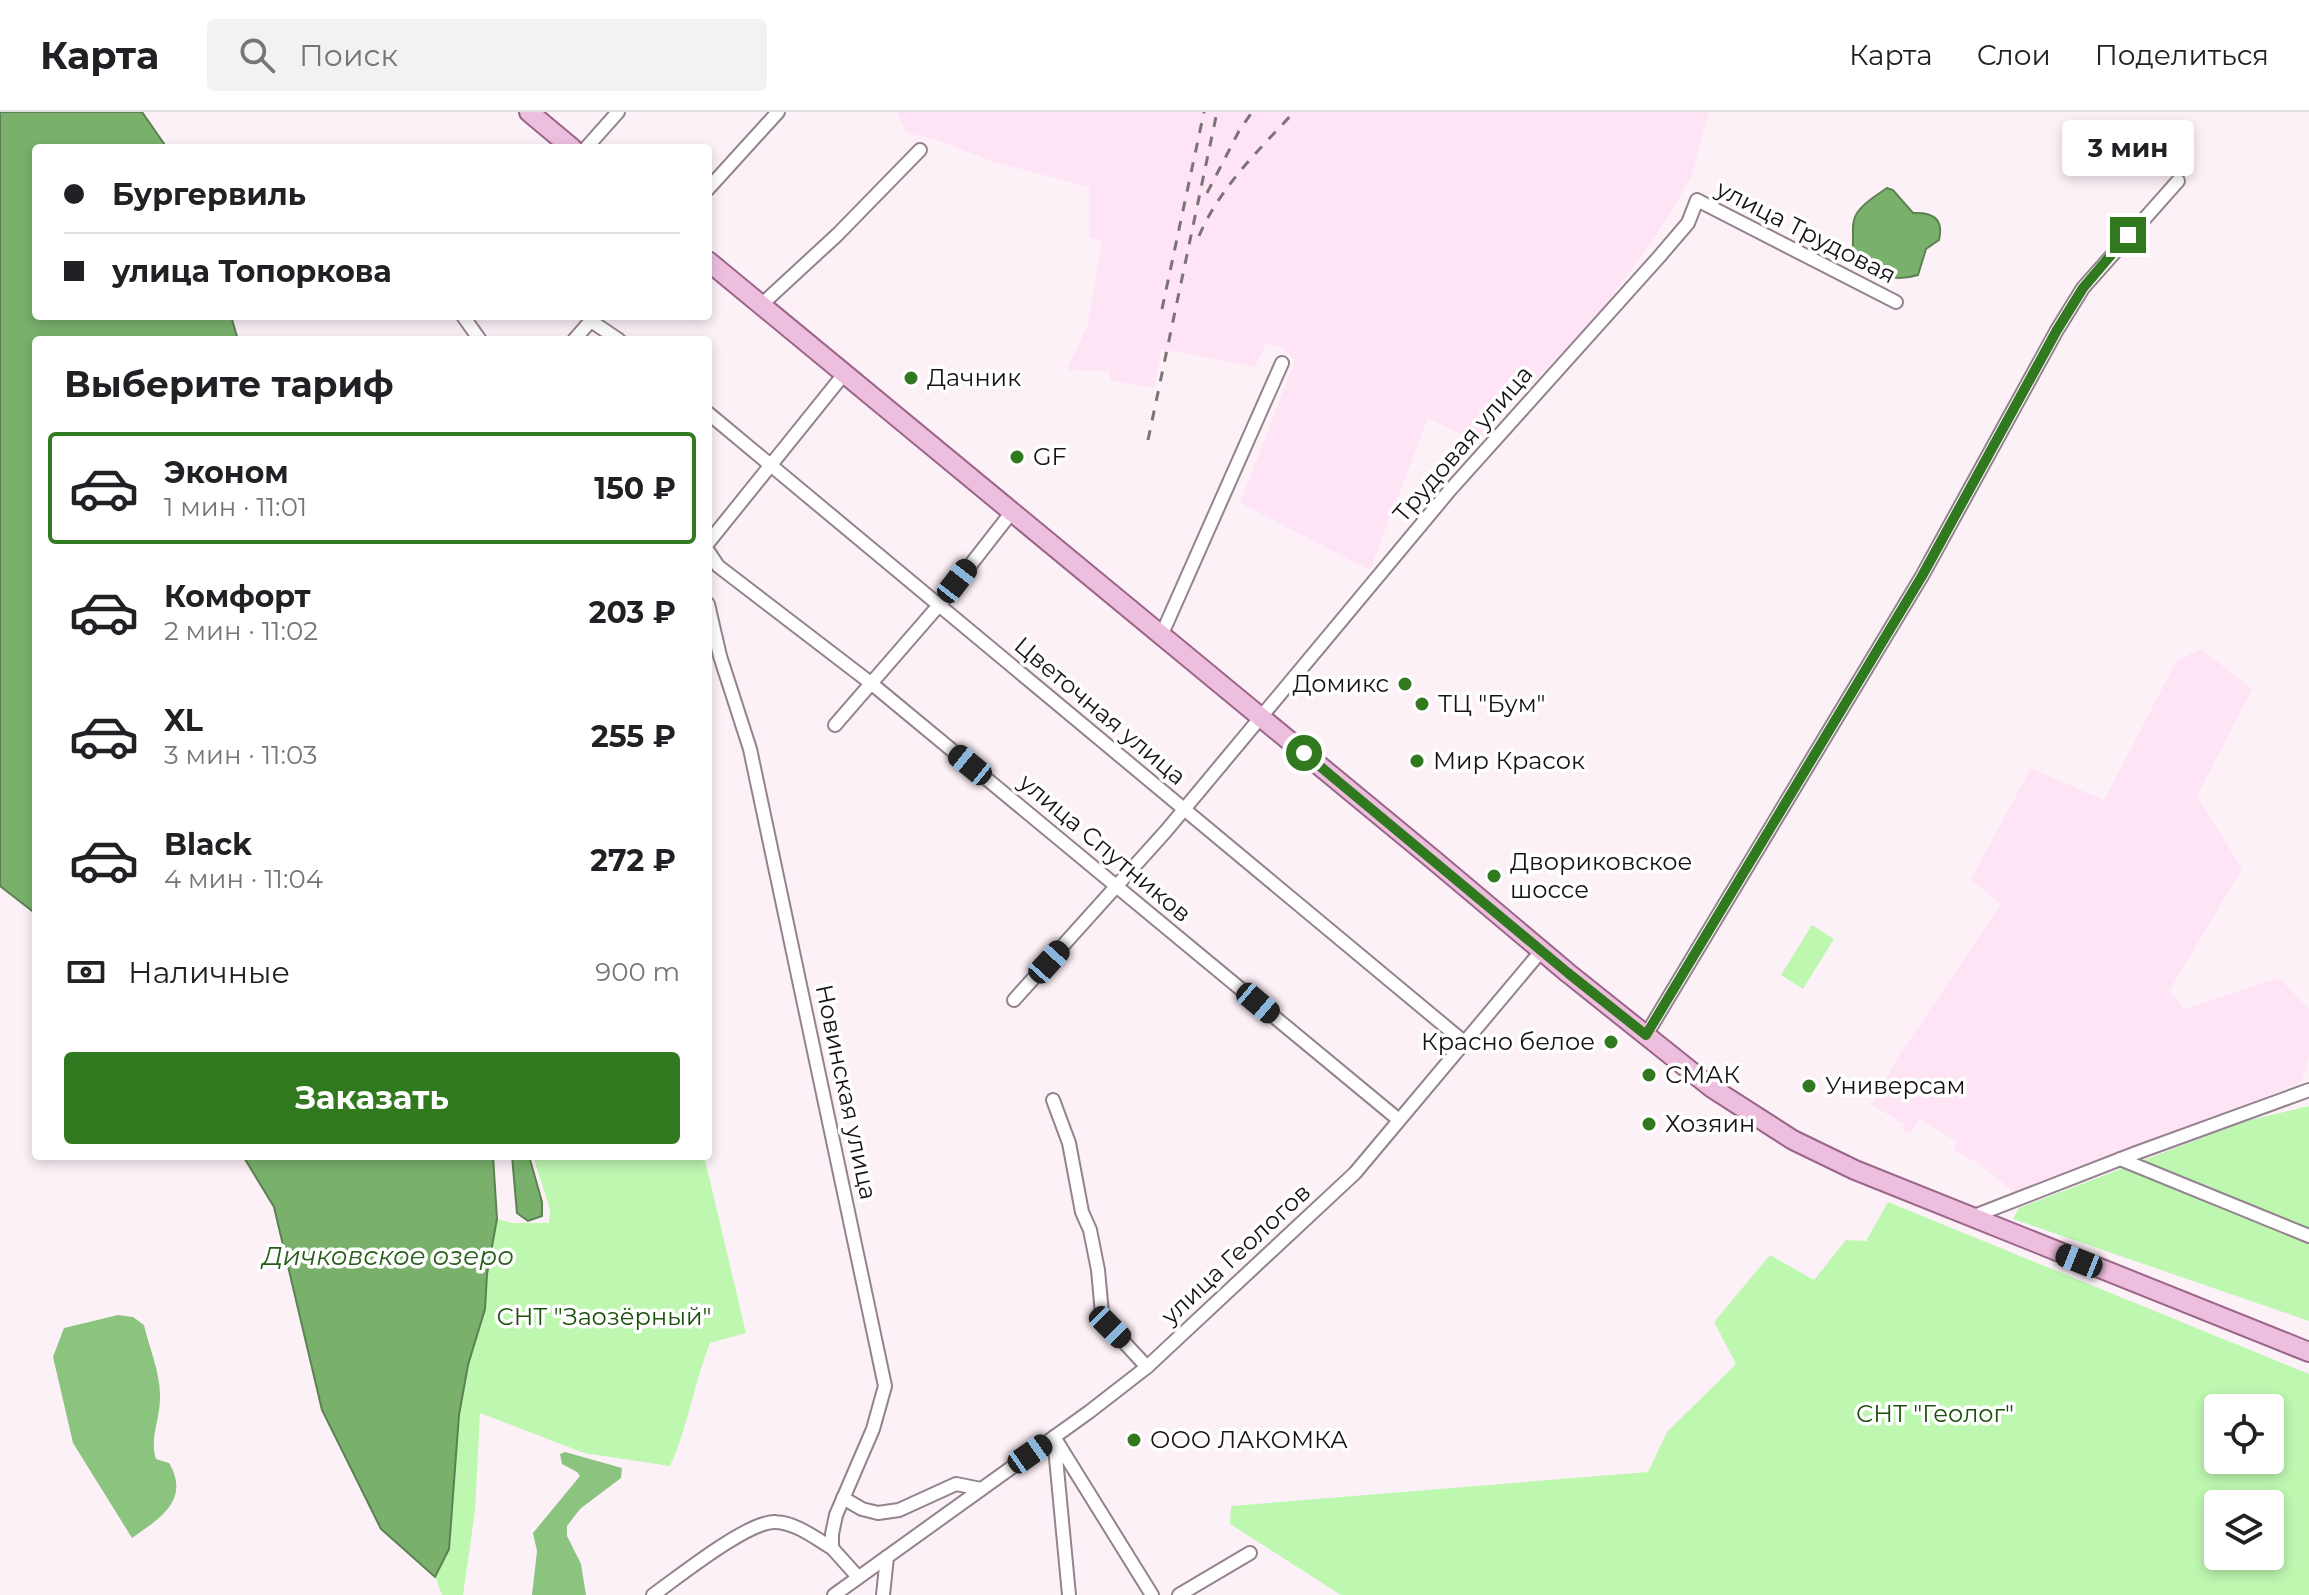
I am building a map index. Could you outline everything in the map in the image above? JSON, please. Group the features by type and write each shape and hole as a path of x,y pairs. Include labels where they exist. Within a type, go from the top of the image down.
{"main road":[{"path":"529,112 567,144"},
{"path":"712,264 1712,1088 1793,1140 1855,1170 2309,1352"}],"street":[{"path":"590,144 618,112"},
{"path":"712,185 778,112"},
{"path":"761,305 837,235 920,150"},
{"path":"1646,1035 1922,576 2083,288 2178,181"},
{"name":"улица Трудовая","path":"1697,200 1896,302"},
{"name":"Трудовая улица","path":"1014,1000 1183,811 1450,490 1659,257 1688,223 1697,200"},
{"path":"577,336 591,320"},
{"path":"595,320 614,336"},
{"path":"1161,636 1282,363"},
{"path":"712,538 844,374"},
{"name":"Цветочная улица","path":"712,416 1464,1042"},
{"path":"835,725 940,604 1011,513"},
{"name":"улица Спутников","path":"712,557 718,566 872,684 1399,1120"},
{"name":"Новинская улица","path":"712,621 750,749 885,1386 873,1429 843,1498 832,1534 832,1548"},
{"name":"улица Геологов","path":"834,1595 1147,1367 1355,1173 1542,950"},
{"path":"1969,1218 2309,1090"},
{"path":"1053,1100 1069,1143 1082,1212 1090,1230 1098,1270 1103,1324 1110,1327 1147,1367"},
{"path":"2120,1159 2309,1236"},
{"path":"1054,1437 1069,1595"},
{"path":"1054,1437 1152,1595"},
{"path":"843,1498 862,1509 878,1513 899,1510 956,1484 981,1489"},
{"path":"653,1595 731,1540 766,1522 779,1522 801,1530 832,1548 858,1577"},
{"path":"1179,1595 1250,1553"},
{"path":"883,1595 887,1557"}],"shaded area":[{"path":"897,112 1709,112 1690,180 1657,234 1602,310 1477,442 1428,418 1370,570 1240,503 1295,361 1283,348 1266,343 1255,367 1161,349 1154,388 1110,380 1110,371 1067,370 1088,324 1102,242 1089,237 1089,187 994,162 937,140 906,133"},
{"path":"2201,649 2252,689 2197,796 2242,869 2169,991 2184,1009 2279,978 2309,1009 2309,1056 2301,1083 2015,1193 1979,1164 1953,1149 1956,1141 1919,1119 1911,1134 1902,1130 1904,1124 1872,1105 1898,1057 2001,904 1971,879 2031,768 2104,800 2177,660"},
{"path":"118,1315 133,1317 144,1325 160,1386 154,1451 156,1459 169,1463 176,1488 169,1507 132,1538 73,1443 53,1357 64,1328"},
{"path":"565,1452 622,1468 621,1478 580,1509 567,1526 567,1536 581,1564 586,1595 532,1595 537,1551 533,1533 580,1476 562,1464 560,1454"}],"green space":[{"path":"1812,925 1834,939 1803,989 1781,975"},
{"path":"2309,1106 2309,1321 2013,1219 2019,1208 2246,1121"},
{"name":"СНТ \"Заозёрный\"","path":"245,1160 492,1160 424,1471 457,1477 442,1453 459,1415 468,1366 485,1309 487,1274 497,1219 513,1223 549,1223 550,1209 534,1160 705,1160 746,1333 710,1343 670,1466 584,1453 480,1413 475,1511 463,1595 442,1595 435,1576 381,1529 322,1410 274,1207"},
{"name":"СНТ \"Геолог\"","path":"1888,1202 2309,1374 2309,1595 1341,1595 1230,1524 1231,1506 1648,1472 1667,1432 1736,1364 1714,1322 1770,1255 1814,1280 1846,1240 1866,1241"}],"water":[{"path":"0,112 142,112 164,144 32,144 32,320 232,320 237,336 32,336 32,911 0,886"},
{"path":"1887,188 1893,190 1913,213 1931,215 1940,226 1939,240 1926,249 1918,275 1902,278 1874,274 1866,270 1854,255 1855,216 1867,202"},
{"name":"Дичковское озеро","path":"245,1160 493,1160 497,1219 487,1274 485,1309 468,1365 459,1415 449,1549 435,1577 381,1529 322,1410 274,1207"},
{"path":"512,1160 530,1160 542,1202 542,1216 528,1221 517,1213"}],"railway":[{"path":"1162,309 1204,112"},
{"path":"1148,440 1217,112"},
{"path":"1207,193 1252,112"},
{"path":"1199,236 1229,185 1294,112"}],"place":[{"name":"Дачник","path":"911,378"},
{"name":"GF","path":"1017,457"},
{"name":"Домикс","path":"1405,684"},
{"name":"ТЦ \"Бум\"","path":"1422,704"},
{"name":"Мир Красок","path":"1417,761"},
{"name":"Двориковское шоссе","path":"1494,876"},
{"name":"Красно белое","path":"1611,1042"},
{"name":"СМАК","path":"1649,1075"},
{"name":"Универсам","path":"1809,1086"},
{"name":"Хозяин","path":"1649,1124"},
{"name":"ООО ЛАКОМКА","path":"1134,1440"}],"route":[{"path":"1304,753 1646,1035 1922,576 2057,330 2083,288 2128,235"}]}
